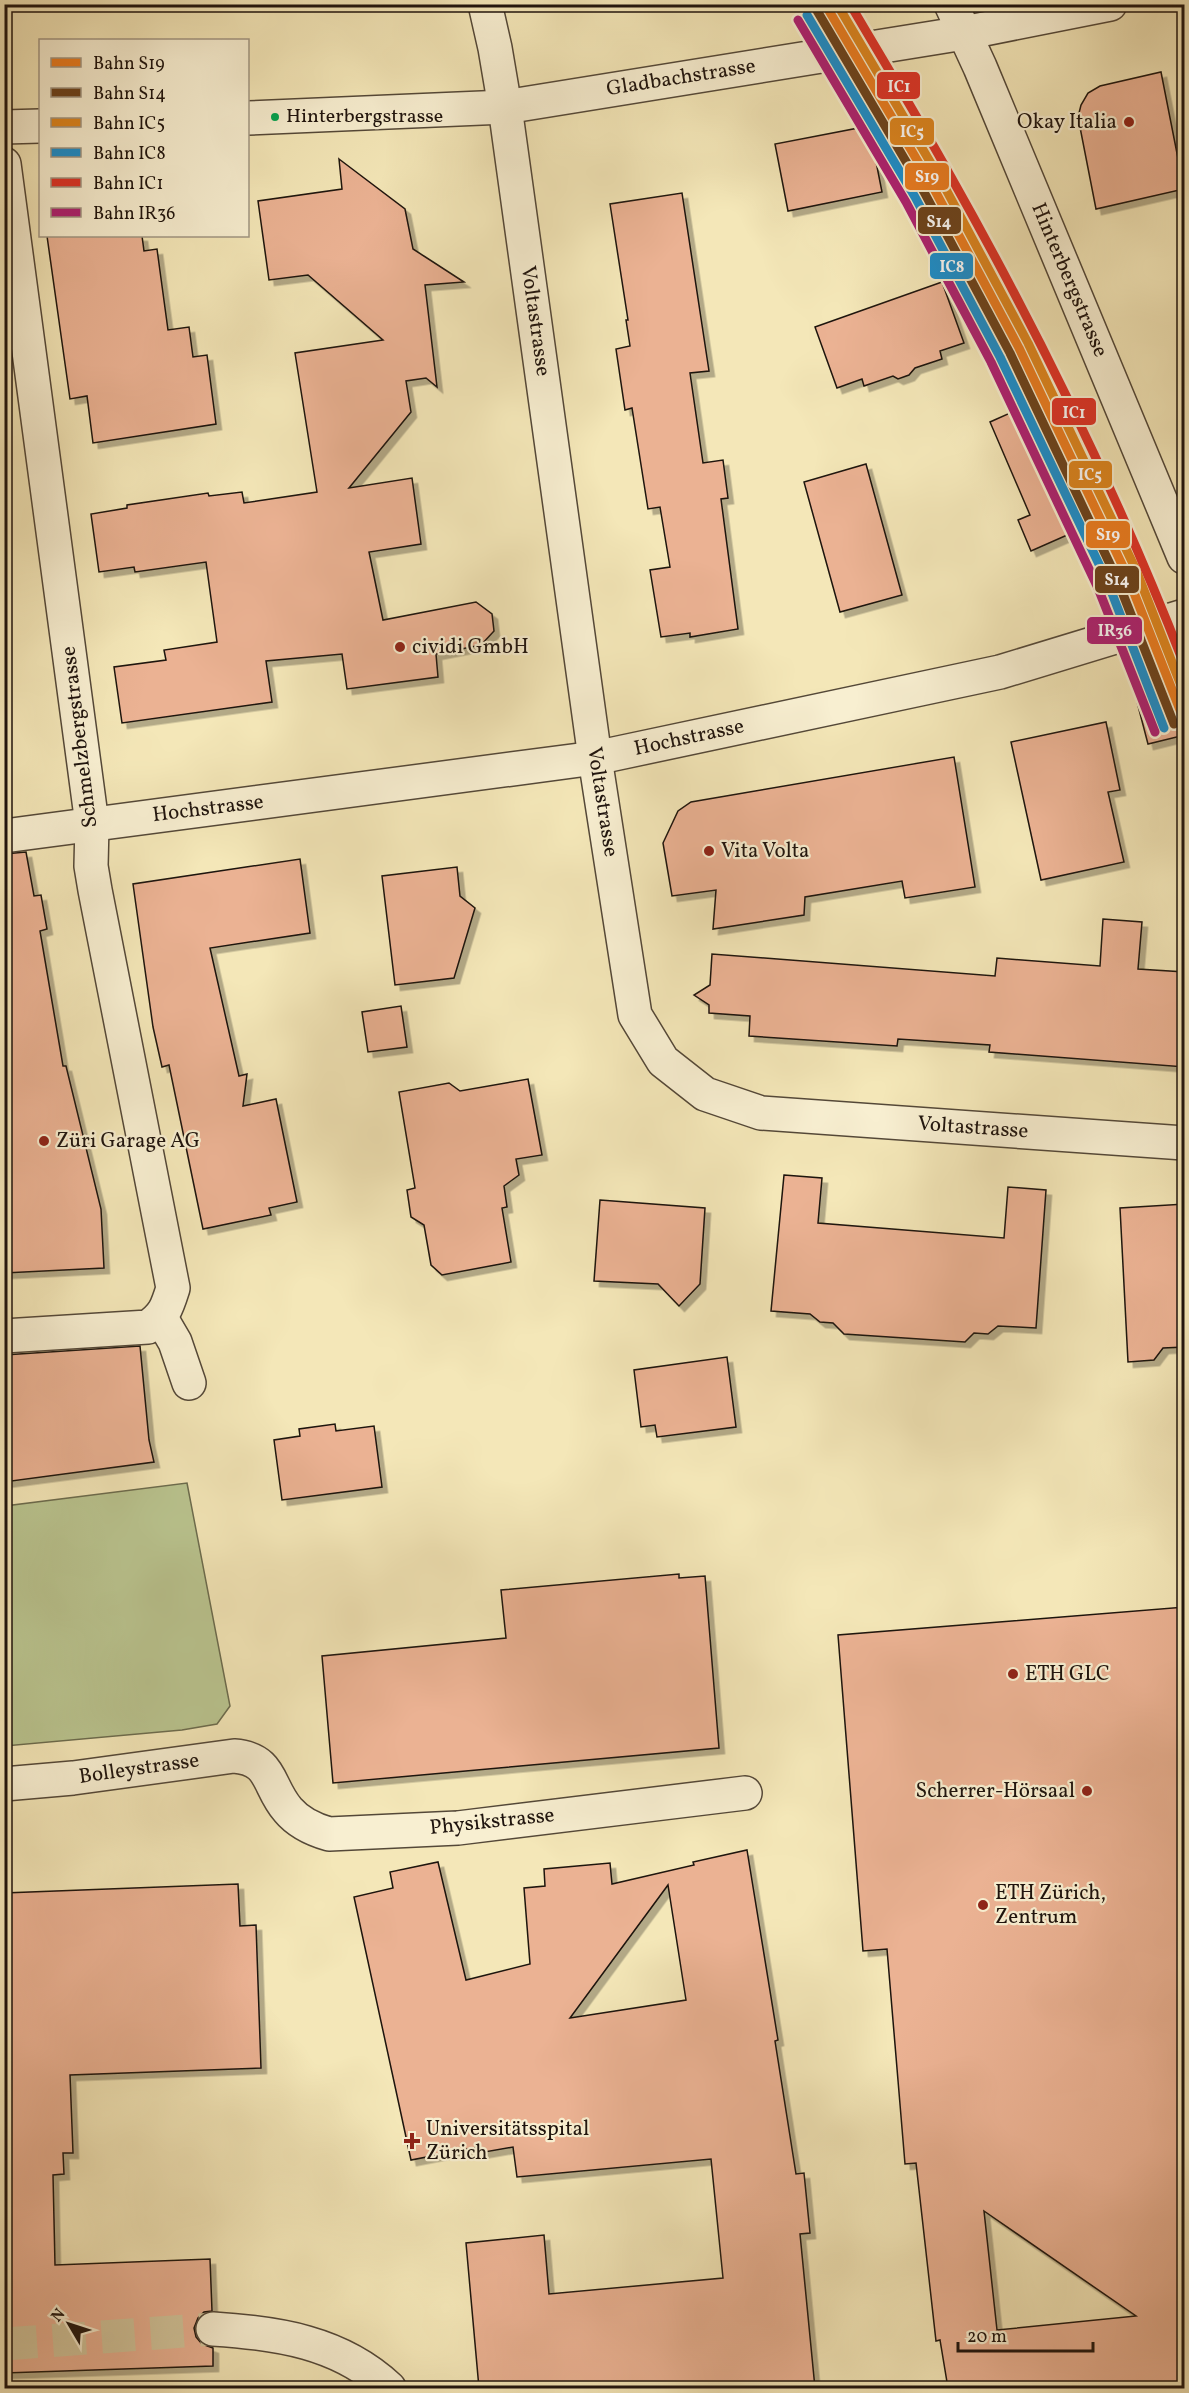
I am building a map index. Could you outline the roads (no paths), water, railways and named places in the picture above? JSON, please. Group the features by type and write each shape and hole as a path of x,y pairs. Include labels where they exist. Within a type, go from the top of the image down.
{"street":[{"name":"Voltastrasse","path":"485,4 495,48 504,107 595,759 635,1015 663,1061 705,1094 761,1113 1185,1143"},
{"name":"Gladbachstrasse","path":"249,118 504,107 958,19 1110,4"},
{"name":"Hinterbergstrasse","path":"958,19 1185,557"},
{"path":"4,127 39,126"},
{"name":"Schmelzbergstrasse","path":"4,164 92,824 91,866 173,1288 164,1312"},
{"name":"Hochstrasse","path":"4,836 595,759 1000,672 1185,616"},
{"path":"4,1336 137,1329 148,1327 164,1312 189,1383"},
{"name":"Bolleystrasse","path":"4,1784 73,1778 234,1756 247,1757 260,1764 267,1772"},
{"name":"Physikstrasse","path":"267,1772 288,1811 315,1830 329,1834 458,1828 745,1793"},
{"path":"213,2329 253,2331 304,2340 337,2352 375,2375 389,2388"}],"tunnel":[{"path":"4,2344 213,2329"}],"rail line":[{"name":"S19","path":"825,4 933,187 1019,348 1127,575 1184,720"},
{"name":"IC5","path":"837,4 942,182 1028,343 1136,570 1184,693"},
{"name":"IC1","path":"850,4 984,236 1046,356 1133,539 1184,664"},
{"name":"S14","path":"816,9 924,192 1010,353 1117,579 1174,724"},
{"name":"IC8","path":"807,15 915,197 1000,357 1108,583 1164,728"},
{"name":"IR36","path":"798,20 906,202 991,362 1098,588 1155,732"}],"place":[{"name":"Hinterbergstrasse","path":"275,117"},
{"name":"Okay Italia","path":"1129,122"},
{"name":"cividi GmbH","path":"400,647"},
{"name":"Vita Volta","path":"709,851"},
{"name":"Züri Garage AG","path":"44,1141"},
{"name":"ETH GLC","path":"1013,1674"},
{"name":"Scherrer-Hörsaal","path":"1087,1791"},
{"name":"ETH Zürich, Zentrum","path":"983,1905"},
{"name":"Universitätsspital Zürich","path":"412,2141"}]}
